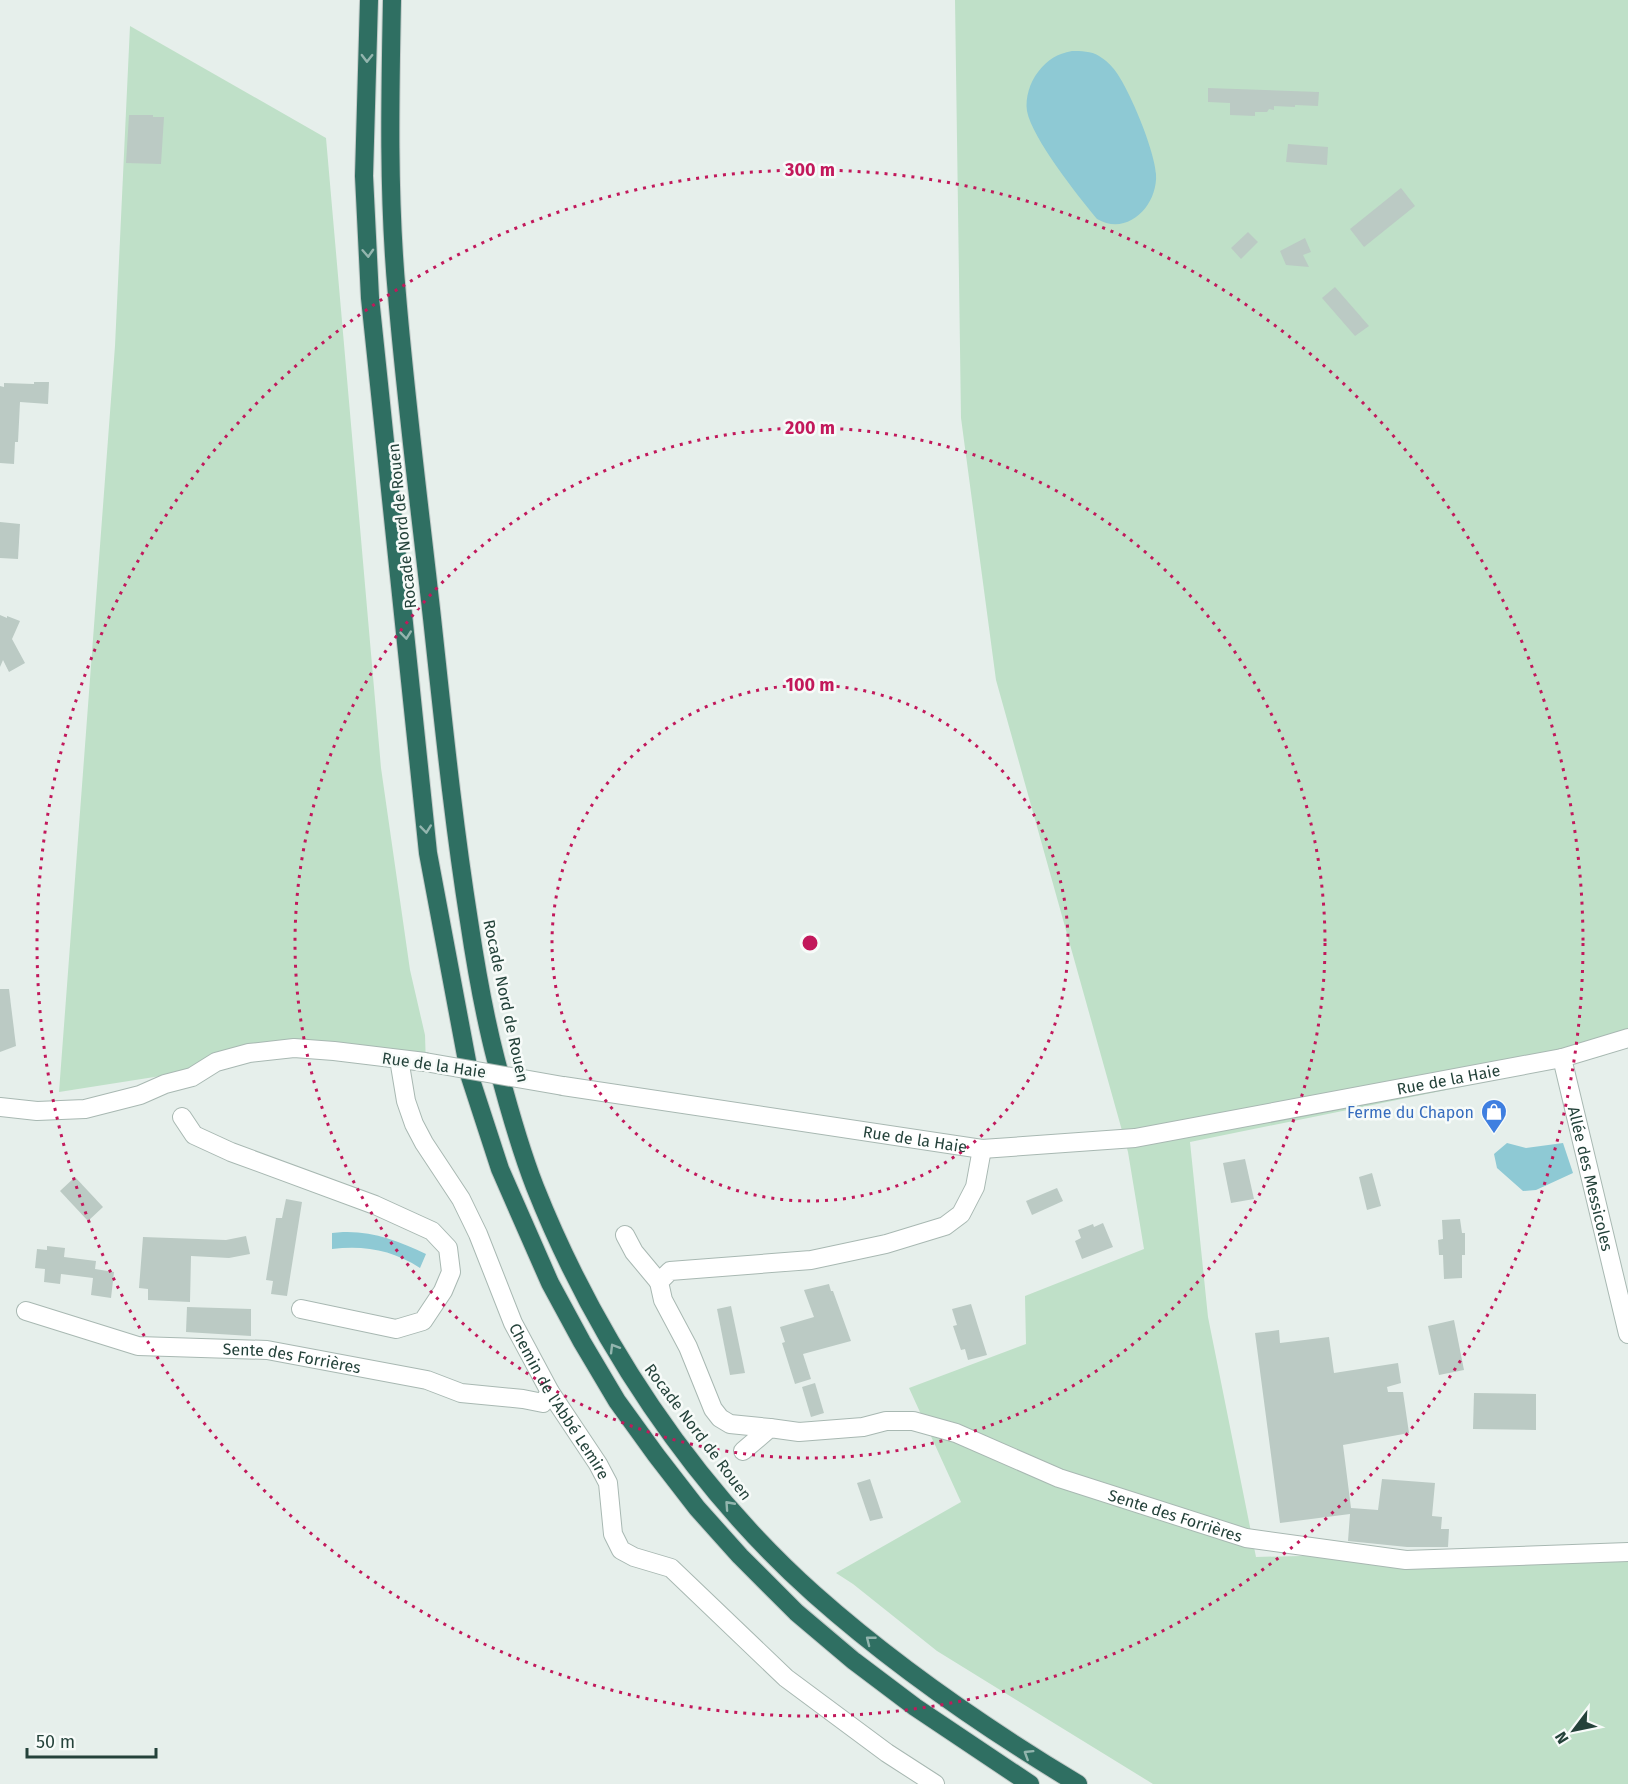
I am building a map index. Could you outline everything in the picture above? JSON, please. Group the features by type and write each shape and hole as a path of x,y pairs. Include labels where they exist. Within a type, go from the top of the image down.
{"highway":[{"path":"363,0 367,24"},
{"name":"Rocade Nord de Rouen","path":"369,0 364,176 370,298 428,853 470,1077 500,1169 550,1284 582,1342 617,1401 697,1508 740,1556 796,1612 854,1661 915,1707 1030,1784"},
{"name":"Rocade Nord de Rouen","path":"392,0 390,165 396,293 458,853 478,980 496,1059 534,1184 572,1272 637,1387 717,1493 754,1534 813,1593 929,1686 1024,1752 1078,1784"}],"street":[{"name":"Rue de la Haie","path":"0,1107 37,1111 96,1107 192,1077 216,1062 249,1053 294,1048 425,1062 563,1086 982,1149 1135,1138 1562,1058 1628,1038"},
{"name":"Allée des Messicoles","path":"1562,1058 1628,1334"},
{"name":"Chemin de l'Abbé Lemire","path":"399,1059 406,1101 414,1124 461,1199 478,1234 513,1323 550,1392 608,1483 613,1534 621,1550 634,1557 671,1568 786,1678 887,1753 935,1784"},
{"path":"182,1117 194,1135 231,1152 375,1205 432,1231 448,1248 451,1272 443,1290 423,1321 396,1329 302,1309"},
{"name":"Rue de la Haie","path":"659,1282 670,1271 811,1260 886,1244 945,1226 961,1214 975,1187 982,1149"},
{"path":"625,1234 634,1252 659,1282 663,1300 688,1347 713,1409 720,1418 730,1424 770,1428"},
{"name":"Sente des Forrières","path":"26,1311 138,1346 267,1350 427,1380 461,1393 543,1403 550,1392"},
{"name":"Sente des Forrières","path":"770,1428 799,1432 863,1427 886,1421 913,1421 956,1433 1059,1478 1246,1538 1406,1560 1628,1552"},
{"path":"743,1451 770,1428"}],"green space":[{"path":"955,0 1628,0 1628,1044 1603,1056 1550,1069 1190,1142 1208,1317 1256,1557 1628,1548 1628,1784 1153,1784 937,1651 836,1573 961,1502 909,1388 1026,1344 1025,1296 1144,1249 1128,1152 996,680 961,418"},
{"path":"130,26 326,138 381,768 410,970 425,1035 426,1066 306,1053 59,1092 115,346"}],"water":[{"path":"1072,51 1096,54 1111,66 1126,88 1146,135 1156,174 1155,186 1146,207 1130,221 1109,224 1097,219 1046,151 1027,111 1029,90 1035,76 1053,58"},
{"path":"1507,1143 1526,1148 1563,1143 1573,1173 1536,1190 1523,1191 1497,1168 1494,1154"},
{"path":"332,1233 365,1233 386,1238 426,1254 420,1268 399,1257 378,1250 332,1249"}],"building":[{"path":"1208,88 1319,92 1318,106 1274,106 1274,110 1255,112 1255,116 1230,115 1230,103 1208,102"},
{"path":"129,115 164,117 161,164 126,163"},
{"path":"1288,144 1328,147 1327,165 1286,162"},
{"path":"1401,188 1415,206 1364,247 1350,229"},
{"path":"1248,232 1258,242 1241,259 1231,248"},
{"path":"1305,238 1311,252 1303,255 1309,267 1286,265 1280,251"},
{"path":"1335,287 1369,326 1355,336 1322,298"},
{"path":"34,382 49,382 48,404 20,402 18,442 15,442 14,464 0,463 0,386 4,387 4,383 34,384"},
{"path":"0,522 20,524 18,559 0,558"},
{"path":"0,615 20,621 12,639 25,663 9,672 3,660 0,667"},
{"path":"0,989 9,989 16,1046 0,1052"},
{"path":"1245,1159 1254,1199 1231,1203 1223,1163"},
{"path":"1372,1173 1381,1206 1367,1210 1359,1177"},
{"path":"75,1177 103,1207 88,1221 60,1191"},
{"path":"1057,1188 1063,1201 1032,1215 1026,1201"},
{"path":"286,1199 302,1202 287,1296 271,1294 273,1281 266,1280 276,1218 282,1218"},
{"path":"1460,1219 1462,1233 1465,1233 1462,1278 1444,1279 1443,1255 1439,1255 1438,1240 1443,1239 1442,1220"},
{"path":"1103,1223 1113,1247 1082,1259 1075,1241 1081,1238 1078,1230"},
{"path":"246,1236 250,1254 229,1258 191,1256 190,1302 148,1300 148,1289 139,1288 143,1237 226,1240"},
{"path":"47,1246 65,1248 64,1257 96,1261 95,1269 114,1272 111,1298 91,1295 93,1278 61,1274 60,1284 44,1282 45,1269 35,1268 37,1249 47,1250"},
{"path":"829,1284 851,1341 803,1354 811,1379 795,1384 782,1343 785,1342 780,1327 814,1317 804,1290"},
{"path":"971,1304 987,1355 968,1360 965,1349 961,1350 953,1326 957,1325 952,1309"},
{"path":"731,1306 745,1373 730,1375 717,1309"},
{"path":"187,1307 251,1309 251,1336 186,1332"},
{"path":"1454,1320 1464,1370 1439,1375 1428,1326"},
{"path":"1279,1330 1280,1343 1329,1337 1334,1373 1398,1363 1401,1383 1387,1387 1388,1392 1403,1392 1409,1433 1343,1445 1351,1508 1378,1510 1382,1479 1435,1483 1432,1516 1442,1517 1441,1529 1449,1529 1448,1547 1407,1547 1348,1541 1350,1514 1280,1523 1255,1333"},
{"path":"815,1383 824,1413 811,1417 802,1387"},
{"path":"1474,1393 1536,1394 1536,1430 1473,1429"},
{"path":"870,1479 883,1518 870,1521 857,1483"}],"place":[{"name":"Ferme du Chapon","path":"1494,1135"}]}
